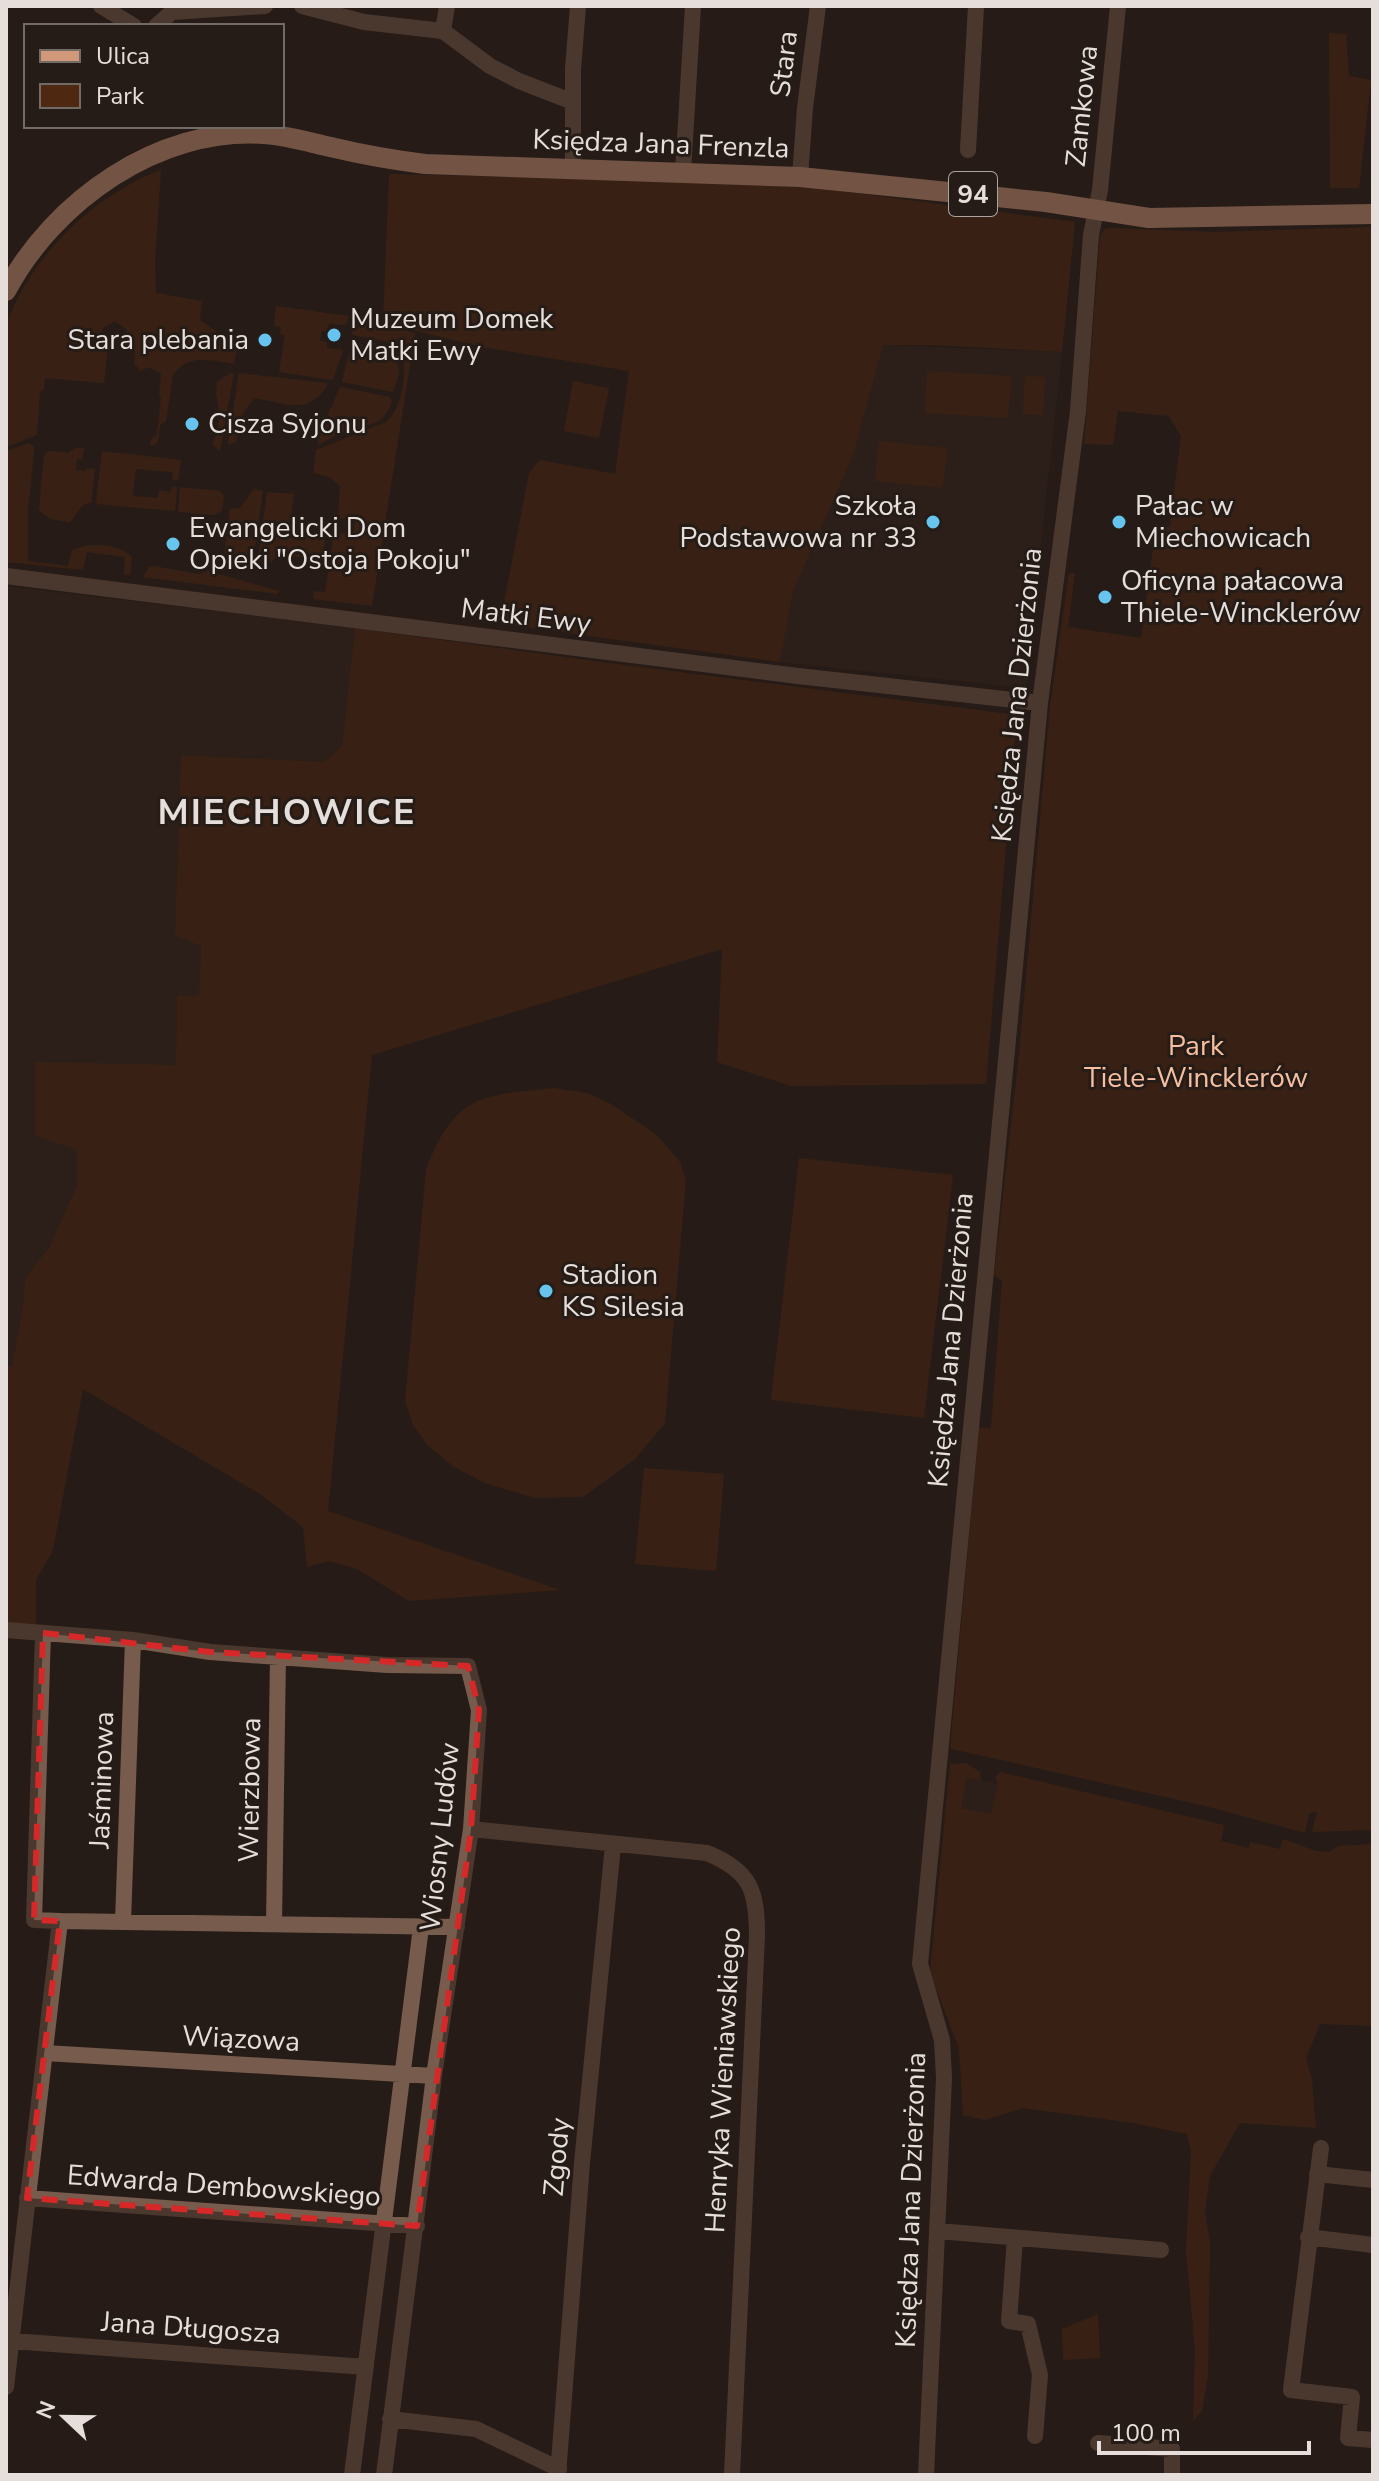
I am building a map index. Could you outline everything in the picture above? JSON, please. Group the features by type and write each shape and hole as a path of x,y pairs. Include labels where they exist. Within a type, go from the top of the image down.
{"main road":[{"name":"Księdza Jana Frenzla","path":"6,291 33,248 70,208 90,192 136,163 164,151 240,134 279,136 364,155 425,164 800,177 1046,202 1149,218 1373,214"}],"street":[{"path":"101,6 131,24"},
{"path":"158,24 172,12 265,6"},
{"path":"302,6 364,14 443,31 490,66 573,102"},
{"path":"443,31 447,6"},
{"path":"573,168 578,6"},
{"path":"683,172 693,6"},
{"name":"Stara","path":"800,177 818,6"},
{"path":"968,150 976,6"},
{"name":"Zamkowa","path":"1095,211 1100,190 1118,6"},
{"name":"Księdza Jana Dzierżonia","path":"926,2475 944,2078 942,2040 920,1964 1040,703 1078,411 1095,211"},
{"name":"Matki Ewy","path":"6,576 767,672 1040,703"},
{"name":"Wiosny Ludów","path":"6,1630 133,1640 210,1652 387,1665 468,1666 479,1710 471,1829 434,2076 384,2475"},
{"path":"43,1633 34,1920 457,1927"},
{"name":"Jaśminowa","path":"123,1922 133,1640"},
{"name":"Wierzbowa","path":"274,1924 278,1657"},
{"name":"Henryka Wieniawskiego","path":"471,1829 707,1853 736,1867 752,1892 757,1913 732,2475"},
{"name":"Zgody","path":"558,2472 581,2173 613,1845"},
{"path":"6,2387 60,1921"},
{"name":"Wiosny Ludów","path":"352,2475 421,1927"},
{"name":"Wiązowa","path":"45,2053 434,2076"},
{"path":"1321,2148 1291,2390 1352,2397 1348,2438 1373,2440"},
{"path":"1317,2174 1373,2180"},
{"name":"Edwarda Dembowskiego","path":"27,2198 417,2226"},
{"path":"938,2231 1161,2250"},
{"path":"1308,2237 1373,2245"},
{"path":"1015,2238 1009,2321 1028,2324 1040,2375 1035,2436"},
{"name":"Jana Długosza","path":"12,2341 366,2367"},
{"path":"390,2419 476,2429 558,2472"},
{"path":"1098,2443 1172,2449 1172,2475"}],"highlighted area":[{"path":"43,1633 210,1652 468,1666 479,1710 471,1829 417,2226 27,2198 60,1921 34,1920"}],"shaded area":[{"name":"Szkoła Podstawowa nr 33","path":"883,345 1062,352 1025,688 780,662 793,591 854,453"},
{"path":"6,586 355,628 342,746 324,762 181,755 175,934 201,946 199,995 177,996 176,1065 77,1150 77,1185 50,1246 25,1278 12,1366 6,1366"},
{"path":"967,1778 998,1784 992,1814 961,1808"}],"green space":[{"path":"1329,33 1346,34 1349,76 1371,80 1359,188 1330,188"},
{"path":"161,170 156,293 202,301 200,320 237,346 234,364 200,360 185,363 179,368 173,375 166,421 160,425 158,442 150,446 151,439 157,435 161,374 149,367 141,371 134,364 135,348 126,342 127,330 115,321 103,328 101,342 108,348 104,383 45,378 44,389 40,392 37,435 6,447 6,329 17,300 43,259 77,222 118,192"},
{"path":"389,174 818,188 1075,222 1062,352 883,345 854,453 793,591 780,662 500,624 529,473 540,460 615,474 629,371 482,347 383,323"},
{"name":"Park Tiele-Wincklerów","path":"1373,227 1373,1830 1312,1832 1317,1812 1309,1813 1305,1833 1205,1806 950,1747 979,1428 991,1428 1002,1281 994,1275 1019,1055 1050,707 1069,573 1075,573 1068,627 1141,638 1156,526 1170,527 1181,436 1169,416 1118,411 1113,445 1084,444 1100,236 1105,229 1111,228 1213,232"},
{"path":"276,306 349,316 346,325 329,324 328,331 322,331 320,341 327,342 327,348 343,350 333,380 279,372 285,335 280,334 281,327 274,326"},
{"path":"354,318 415,333 372,606 313,599 314,591 325,592 334,533 353,535 355,521 338,518 340,487 328,477 313,473 316,450 386,422 397,406 403,385 404,363 399,344 352,335"},
{"path":"352,340 368,347 370,342 395,347 399,374 393,392 342,382"},
{"path":"927,371 1011,376 1008,418 925,413"},
{"path":"234,373 220,451 213,445 220,418 217,382"},
{"path":"239,373 326,383 327,386 312,401 303,404 254,398 243,414 236,443 228,444"},
{"path":"1025,376 1045,377 1043,415 1023,414"},
{"path":"573,381 609,388 599,438 564,431"},
{"path":"340,387 390,397 392,401 380,420 343,432 318,445 319,435"},
{"path":"879,441 947,448 943,488 875,481"},
{"path":"29,443 34,446 34,454 28,508 28,561 68,566 72,550 104,545 132,557 130,575 124,574 125,557 87,552 83,570 6,562 6,451"},
{"path":"84,448 82,460 77,459 76,470 95,469 91,503 81,507 70,522 45,516 39,509 44,456 48,451 68,453"},
{"path":"102,451 181,460 178,480 172,480 173,472 136,469 133,496 158,498 159,490 171,492 172,486 177,487 175,511 96,504"},
{"path":"180,487 220,491 224,496 222,511 213,515 178,512"},
{"path":"254,489 263,491 252,568 235,569 224,554 230,509 240,508"},
{"path":"267,492 294,494 289,530 326,535 322,559 279,555 265,568 257,567"},
{"path":"149,567 198,574 208,571 279,591 278,594 143,577"},
{"path":"355,628 1017,715 986,1084 791,1086 717,1062 722,949 372,1055 328,1511 560,1590 409,1601 357,1569 329,1561 307,1567 303,1527 260,1494 83,1389 53,1550 36,1580 36,1626 6,1624 6,1366 12,1366 25,1278 50,1246 77,1185 77,1150 35,1135 35,1062 176,1065 177,996 199,995 201,946 175,935 181,755 324,762 342,746"},
{"name":"Stadion KS Silesia","path":"554,1088 587,1093 611,1104 657,1135 680,1162 686,1180 665,1423 635,1459 583,1497 535,1498 485,1483 454,1467 427,1445 413,1425 405,1401 426,1170 437,1145 448,1126 473,1104 489,1097"},
{"path":"799,1158 953,1175 924,1418 771,1400"},
{"path":"644,1468 724,1474 716,1571 635,1564"},
{"path":"966,1763 980,1772 981,1781 967,1778 961,1808 991,1814 998,1784 995,1778 1000,1772 1224,1825 1221,1841 1249,1848 1250,1842 1280,1849 1283,1839 1316,1851 1329,1852 1339,1846 1373,1844 1373,2026 1320,2024 1306,2058 1312,2080 1316,2128 1240,2123 1210,2176 1205,2210 1210,2244 1208,2376 1202,2411 1193,2421 1195,2349 1186,2252 1191,2151 1187,2134 1133,2123 1023,2108 985,2120 963,2115 959,2048 930,1973 950,1764"},
{"path":"1098,2314 1100,2358 1063,2360 1062,2329"}],"place":[{"name":"Muzeum Domek Matki Ewy","path":"334,335"},
{"name":"Stara plebania","path":"265,340"},
{"name":"Cisza Syjonu","path":"192,424"},
{"name":"Szkoła Podstawowa nr 33","path":"933,522"},
{"name":"Pałac w Miechowicach","path":"1119,522"},
{"name":"Ewangelicki Dom Opieki \"Ostoja Pokoju\"","path":"173,544"},
{"name":"Oficyna pałacowa Thiele-Wincklerów","path":"1105,597"},
{"name":"Stadion KS Silesia","path":"546,1291"}],"district":[{"name":"MIECHOWICE","path":"287,812"}]}
